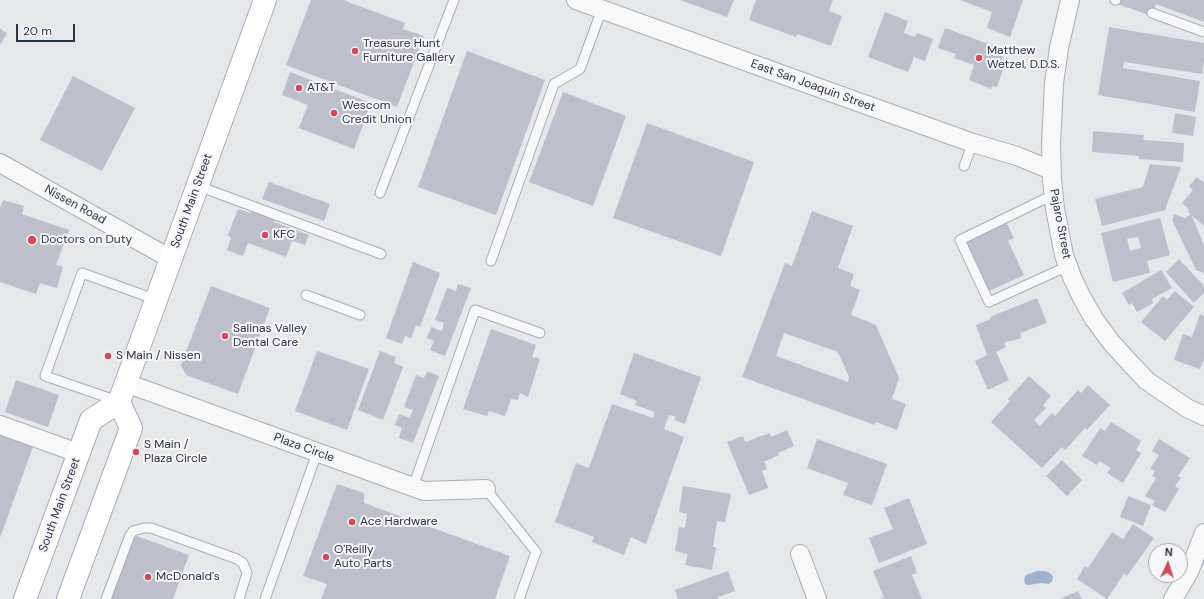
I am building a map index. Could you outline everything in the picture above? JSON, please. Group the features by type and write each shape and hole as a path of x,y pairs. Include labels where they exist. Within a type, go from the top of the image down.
{"main road":[{"name":"South Main Street","path":"25,599 91,420 123,392 265,0"},
{"path":"68,599 131,428 123,392"}],"street":[{"name":"East San Joaquin Street","path":"576,0 973,143 1016,156 1051,170"},
{"name":"Pajaro Street","path":"1070,0 1059,48 1054,83 1051,170 1053,195 1059,232 1068,266 1081,296 1094,319 1111,342 1129,362 1147,381 1166,395 1187,408 1204,416"},
{"name":"Nissen Road","path":"0,163 171,259"},
{"name":"Plaza Circle","path":"123,392 317,453 424,491 486,489"},
{"path":"0,425 78,453"},
{"path":"1173,599 1189,572 1204,533"},
{"path":"800,554 818,599"}],"lane":[{"path":"380,193 454,0"},
{"path":"491,261 554,84 580,69 602,9"},
{"path":"1152,13 1204,32"},
{"path":"964,166 973,143"},
{"path":"198,186 381,254"},
{"path":"1053,195 960,240 989,302 1068,266"},
{"path":"123,392 45,376 79,280 82,273 157,300"},
{"path":"306,295 360,315"},
{"path":"413,487 475,310 540,333"},
{"path":"265,599 317,453"},
{"path":"486,489 536,552 519,599"},
{"path":"106,599 130,535 133,531 151,528 237,559 243,563 247,573 239,599"}],"water":[{"path":"1037,571 1045,571 1050,573 1053,577 1052,581 1049,584 1025,584 1024,579 1026,575"}],"building":[{"name":"Treasure Hunt Furniture Gallery","path":"311,0 343,0 405,23 403,29 424,36 397,107 286,65"},
{"path":"680,0 734,0 727,17"},
{"path":"756,0 833,0 829,11 842,16 831,46 797,34 796,37 749,20"},
{"path":"960,0 1023,0 1010,37 987,28 992,12"},
{"path":"1116,0 1204,0 1204,22 1156,4 1152,16 1115,3"},
{"path":"885,12 908,21 904,33 915,37 917,33 933,39 925,61 914,57 908,72 868,57"},
{"path":"1109,27 1204,43 1204,62 1202,74 1124,62 1123,68 1200,81 1195,112 1098,95"},
{"name":"Matthew Wetzel, D.D.S.","path":"945,28 1005,50 1002,59 1006,60 997,87 992,86 991,89 969,80 974,65 954,58 956,54 938,48"},
{"path":"0,29 7,33 0,45"},
{"path":"467,51 545,80 496,215 418,187"},
{"path":"290,72 371,103 354,149 299,128 308,105 282,95"},
{"path":"73,76 135,108 102,171 40,140"},
{"path":"563,92 626,116 593,206 529,182"},
{"path":"1175,113 1196,117 1193,136 1172,133"},
{"path":"647,123 754,162 721,256 613,218"},
{"path":"1093,131 1144,135 1143,140 1184,143 1183,162 1139,159 1139,156 1092,152"},
{"path":"1150,164 1181,167 1165,210 1102,226 1095,199 1143,187"},
{"path":"1197,177 1204,183 1204,226 1188,212 1189,209 1182,203 1193,190 1189,186"},
{"path":"269,182 330,204 324,221 262,199"},
{"path":"3,200 24,206 22,214 69,230 56,265 63,267 57,288 40,283 36,294 0,282 0,208"},
{"path":"238,209 251,213 252,211 275,219 274,222 309,235 305,245 292,241 286,257 248,243 243,256 227,250 231,238 228,235"},
{"path":"812,211 853,226 838,268 854,274 850,286 860,290 851,315 876,325 899,378 892,399 906,404 897,430 876,422 875,425 742,377 785,263 792,266","holes":["784,333 838,352 849,377 848,382 776,356"]},
{"path":"1174,214 1185,218 1191,214 1204,245 1204,273 1196,270 1172,220"},
{"path":"1160,218 1170,255 1147,261 1150,273 1113,282 1101,233","holes":["1138,237 1141,248 1130,251 1127,239"]},
{"path":"1005,220 1014,238 1008,241 1024,275 989,291 965,239"},
{"path":"1179,259 1204,286 1204,293 1194,303 1166,272"},
{"path":"413,262 440,273 420,327 416,325 411,338 405,336 402,344 386,338"},
{"path":"1161,270 1172,288 1152,299 1153,303 1137,312 1132,303 1129,305 1122,293"},
{"path":"458,284 471,288 445,356 430,350 434,341 427,338 431,327 442,331 444,323 435,320 447,288 456,291"},
{"name":"Salinas Valley Dental Care","path":"211,286 270,308 238,394 186,375 181,365"},
{"path":"1175,291 1194,307 1165,341 1141,322 1163,296 1167,300"},
{"path":"1037,298 1047,323 1020,333 1021,338 1004,343 1006,347 996,352 1009,380 988,390 975,361 987,355 976,325 991,319 990,317"},
{"path":"1200,314 1204,316 1204,359 1200,369 1174,360 1183,334 1192,337"},
{"path":"491,329 536,345 532,357 540,359 528,397 520,393 518,400 511,399 505,416 489,411 487,416 463,409"},
{"path":"317,351 369,369 347,430 295,411"},
{"path":"380,351 396,357 394,363 403,367 383,420 358,410"},
{"path":"634,353 701,377 685,424 674,420 676,417 669,415 664,429 684,437 646,544 631,537 624,555 592,542 594,537 555,522 576,463 589,468 612,404 653,418 655,412 635,405 637,401 620,394"},
{"path":"427,371 439,376 413,443 399,438 402,428 395,425 399,414 410,418 413,410 404,407 416,375 424,378"},
{"path":"1029,376 1051,396 1043,405 1046,408 1034,420 1040,426 1052,413 1055,416 1078,390 1081,393 1088,385 1110,405 1087,430 1085,428 1065,450 1062,447 1042,468 991,422 1010,401 1008,399"},
{"path":"16,380 59,395 48,427 5,412"},
{"path":"1111,422 1141,441 1136,450 1141,453 1123,483 1107,473 1111,468 1099,461 1097,465 1082,456 1100,428 1105,431"},
{"path":"787,430 794,446 778,453 779,455 764,462 767,469 762,471 768,488 749,495 727,442 743,436 745,442 770,433 771,437"},
{"path":"0,431 34,444 0,538"},
{"path":"817,439 887,464 872,505 843,495 848,483 807,468"},
{"path":"1159,439 1190,458 1178,476 1181,478 1175,486 1179,489 1165,512 1152,505 1155,501 1145,496 1156,478 1152,476 1155,471 1150,469 1159,455 1152,451"},
{"path":"1062,460 1082,480 1067,496 1046,476"},
{"path":"337,484 364,493 364,503 510,556 495,599 321,599 327,584 303,576"},
{"path":"683,486 731,494 725,522 717,521 713,547 716,547 712,570 685,565 688,554 675,551 679,527 685,528 687,514 679,512"},
{"path":"1128,496 1151,505 1143,526 1120,517"},
{"path":"909,498 927,544 879,563 869,538 893,529 884,508"},
{"path":"1133,524 1154,538 1150,543 1148,543 1148,546 1127,576 1124,574 1107,599 1077,579 1085,566 1088,568 1112,532 1123,539"},
{"name":"McDonald's","path":"134,535 189,555 173,599 109,599"},
{"path":"911,556 917,573 912,575 922,599 880,599 884,597 873,571"},
{"path":"728,571 735,591 718,597 719,599 678,599 675,590"},
{"path":"1078,591 1082,599 1059,599"}],"place":[{"name":"Treasure Hunt Furniture Gallery","path":"355,51"},
{"name":"Matthew Wetzel, D.D.S.","path":"979,58"},
{"name":"AT&T","path":"299,88"},
{"name":"Wescom Credit Union","path":"334,113"},
{"name":"KFC","path":"265,235"},
{"name":"Doctors on Duty","path":"32,240"},
{"name":"Salinas Valley Dental Care","path":"225,336"},
{"name":"S Main / Nissen","path":"108,356"},
{"name":"S Main / Plaza Circle","path":"136,452"},
{"name":"Ace Hardware","path":"352,522"},
{"name":"O'Reilly Auto Parts","path":"326,557"},
{"name":"McDonald's","path":"148,577"}]}
